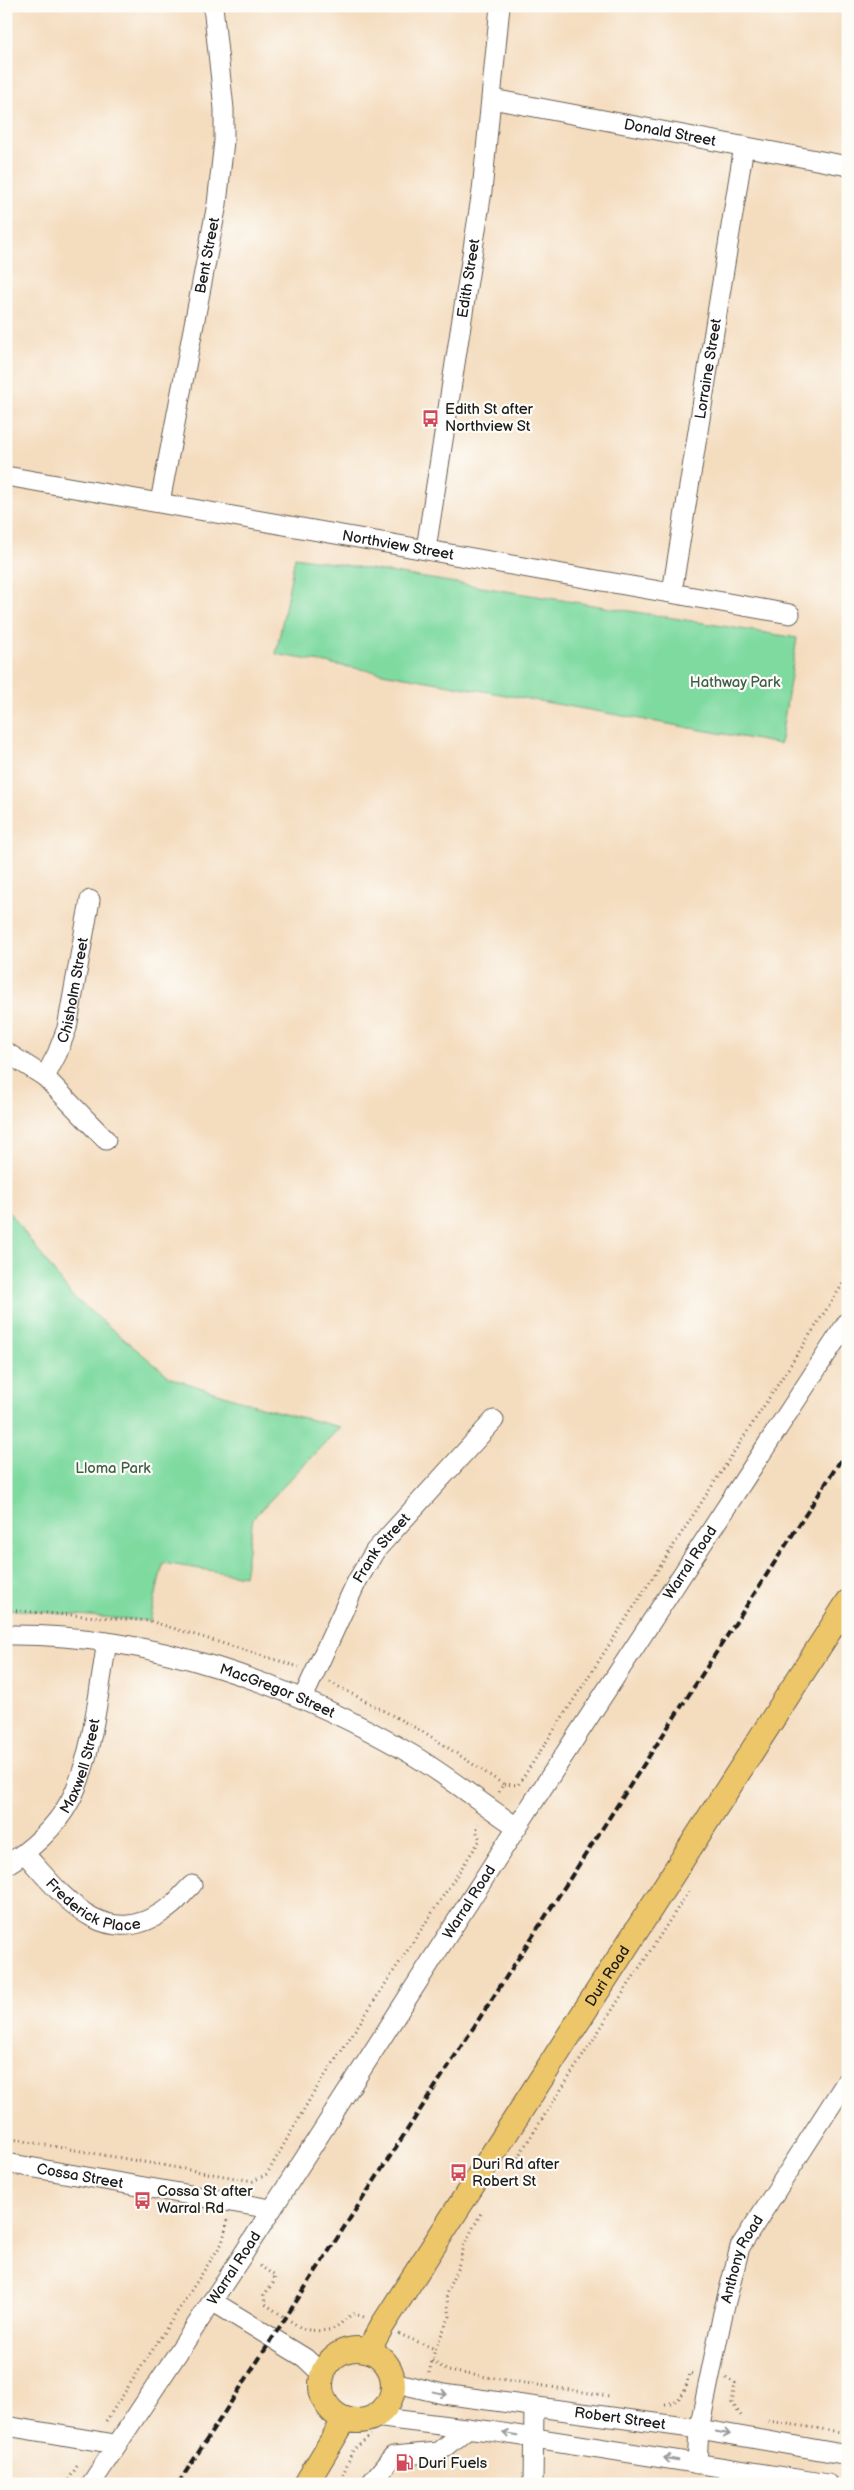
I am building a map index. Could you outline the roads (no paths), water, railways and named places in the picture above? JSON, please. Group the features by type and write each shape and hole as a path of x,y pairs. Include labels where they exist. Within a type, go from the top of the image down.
{"main road":[{"name":"Duri Road","path":"368,2351 382,2326 848,1602"},
{"path":"346,2351 368,2351 385,2362 393,2382 389,2402 374,2417 359,2420 345,2418 328,2406 323,2396 323,2375 336,2357 346,2351"},
{"path":"306,2484 345,2418"}],"street":[{"name":"Bent Street","path":"160,502 218,204 222,168 224,109 213,6"},
{"name":"Edith Street","path":"426,549 482,191 500,6"},
{"name":"Donald Street","path":"492,100 848,166"},
{"name":"Lorraine Street","path":"672,592 744,146"},
{"name":"Northview Street","path":"6,476 790,614"},
{"name":"Chisholm Street","path":"45,1077 57,1054 66,1028 90,900"},
{"path":"6,1052 45,1077 106,1140"},
{"name":"Warral Road","path":"91,2484 212,2301 517,1827 848,1321"},
{"name":"Frank Street","path":"303,1698 357,1581 374,1551 494,1420"},
{"name":"MacGregor Street","path":"6,1635 107,1642 209,1663 303,1698 412,1755 517,1827"},
{"name":"Maxwell Street","path":"6,1865 25,1854 62,1814 81,1778 107,1642"},
{"name":"Frederick Place","path":"25,1854 69,1902 100,1922 116,1926 133,1925 150,1920 166,1910 192,1885"},
{"name":"Anthony Road","path":"698,2464 700,2429 723,2313 740,2247 848,2079"},
{"name":"Cossa Street","path":"6,2163 271,2209"},
{"path":"212,2301 305,2358 323,2375"},
{"name":"Robert Street","path":"393,2382 443,2394 700,2429 848,2455"},
{"path":"533,2484 534,2407"},
{"name":"Robert Street","path":"374,2417 534,2438 698,2464 788,2481 828,2484"},
{"path":"6,2426 116,2444"},
{"path":"370,2484 393,2456 439,2452 468,2428"},
{"path":"788,2481 789,2446"}],"railway":[{"path":"178,2484 848,1449"}],"place":[{"name":"Edith St after Northview St","path":"431,418"},
{"name":"Duri Rd after Robert St","path":"458,2173"},
{"name":"Cossa St after Warral Rd","path":"143,2200"},
{"name":"Duri Fuels","path":"404,2463"}],"park label":[{"name":"Hathway Park","path":"735,682"},
{"name":"Lloma Park","path":"113,1468"}]}
